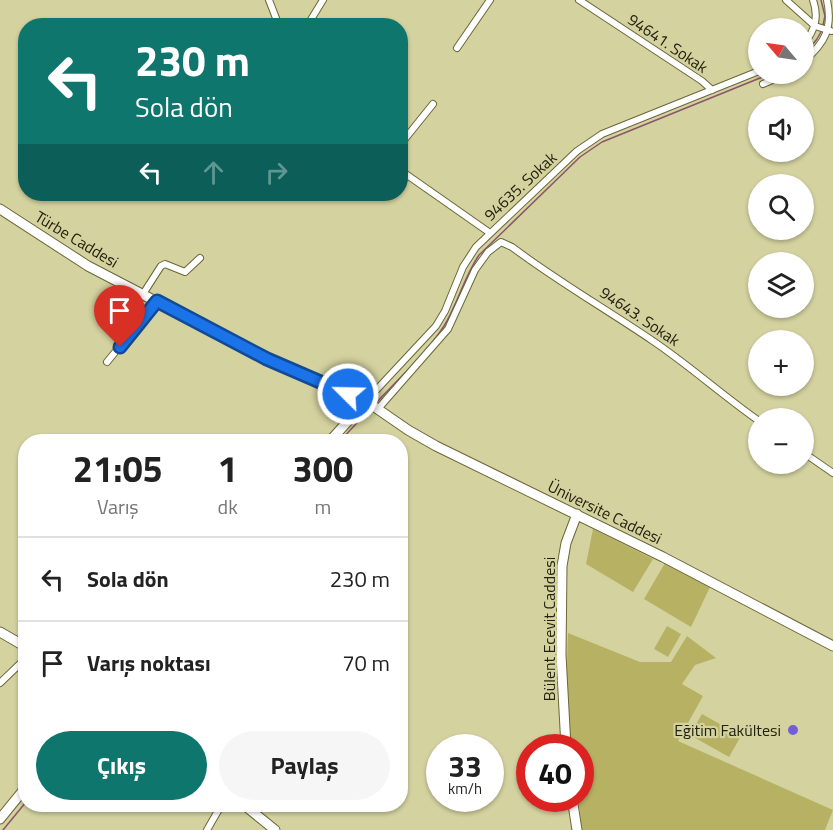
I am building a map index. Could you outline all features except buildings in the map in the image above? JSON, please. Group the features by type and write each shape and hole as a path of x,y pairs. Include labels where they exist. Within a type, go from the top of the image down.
{"street":[{"path":"269,0 276,18"},
{"path":"312,18 323,0"},
{"path":"457,48 490,0"},
{"name":"94641. Sokak","path":"579,0 702,81 712,90"},
{"path":"786,0 815,26 831,31"},
{"path":"813,0 816,12 815,26"},
{"path":"814,52 831,31 832,19 827,0"},
{"name":"94635. Sokak","path":"366,401 436,326 446,311 463,267 472,253 490,233 577,151 593,138 619,126 748,75"},
{"path":"408,135 434,104"},
{"path":"408,176 490,233"},
{"name":"Türbe Caddesi","path":"0,209 78,260 260,355 366,401"},
{"name":"94635. Sokak","path":"377,410 448,329 475,270 488,252 501,242"},
{"name":"94643. Sokak","path":"501,242 512,247 659,345 748,413"},
{"path":"143,294 161,266 165,264 185,272 200,258"},
{"path":"107,362 157,301"},
{"path":"336,434 366,401"},
{"name":"Üniversite Caddesi","path":"366,401 436,446 577,514 833,646"},
{"path":"814,460 833,473"},
{"name":"Bülent Ecevit Caddesi","path":"565,734 562,666 562,566 566,543 577,514"},
{"path":"0,632 18,642"},
{"path":"0,683 18,666"},
{"path":"0,819 18,798"},
{"path":"207,830 217,812"},
{"path":"253,812 275,830"},
{"path":"574,812 577,830"}],"shaded area":[{"path":"593,529 653,559 633,592 586,564"},
{"path":"665,563 711,585 691,627 644,599"},
{"path":"667,626 681,634 668,657 654,649"},
{"path":"568,633 640,662 671,662 687,636 716,658 695,665 682,684 703,696 678,741 833,810 825,830 582,830 580,812 594,812 594,734 570,734 567,676"},
{"path":"702,714 741,736 729,757 690,735"}],"waterway":[{"path":"821,0 825,16 823,25"},
{"path":"814,43 822,30"},
{"path":"377,402 421,356 444,326 479,255 580,157 602,142 748,83"},
{"path":"347,434 369,410"},
{"path":"3,830 18,812"}],"place":[{"name":"Eğitim Fakültesi","path":"793,730"}],"route":[{"path":"120,347 157,301 267,359 348,394"}]}
